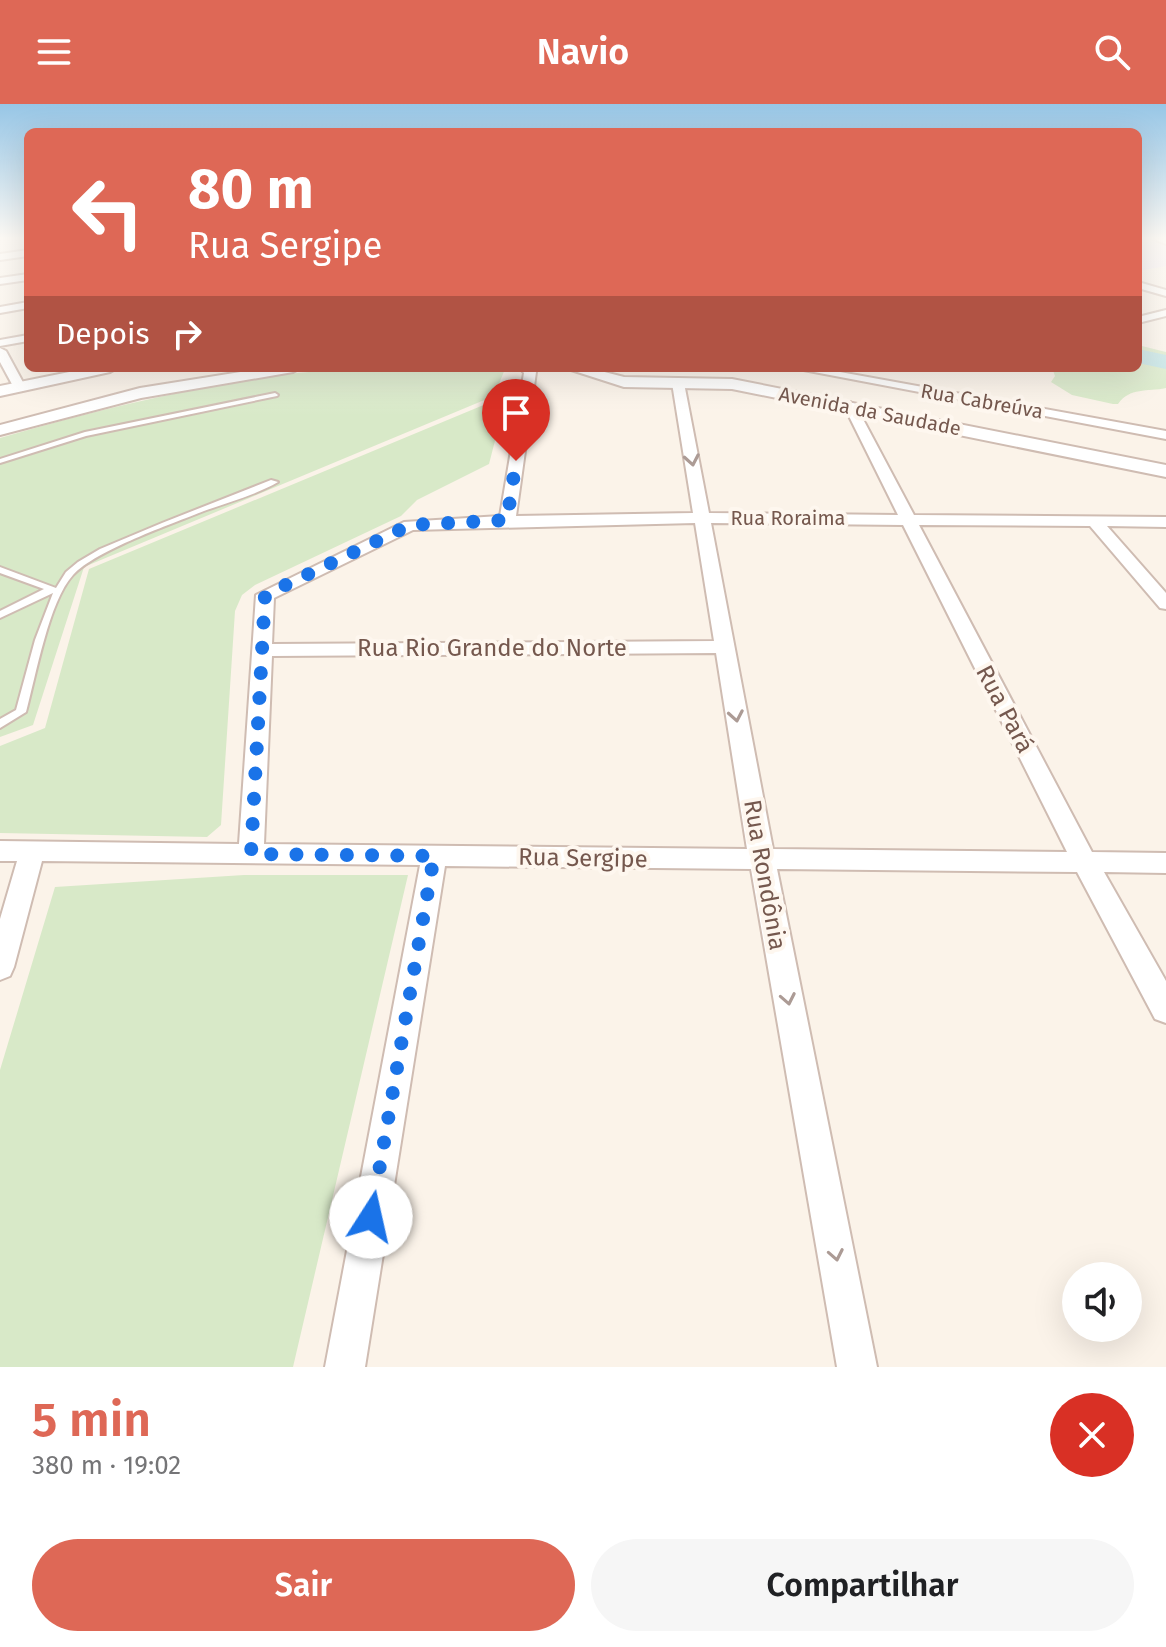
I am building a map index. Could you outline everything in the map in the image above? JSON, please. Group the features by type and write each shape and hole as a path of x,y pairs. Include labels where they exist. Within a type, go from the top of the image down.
{"street":[{"path":"0,310 24,306"},
{"path":"1142,319 1166,313"},
{"path":"0,343 24,339"},
{"path":"0,351 19,386"},
{"path":"0,391 90,372"},
{"path":"0,430 140,393 269,372"},
{"path":"507,520 530,372"},
{"name":"Avenida da Saudade","path":"587,372 624,382 732,384 1166,471"},
{"name":"Rua Cabreúva","path":"821,372 1166,435"},
{"name":"Rua Rondônia","path":"678,383 762,860 857,1367"},
{"name":"Rua Pará","path":"850,406 905,519 1085,863 1166,1009"},
{"name":"Rua Roraima","path":"261,650 265,595 410,525 507,520 702,518 1166,522"},
{"path":"1094,521 1166,604"},
{"name":"Rua Rio Grande do Norte","path":"261,650 724,647"},
{"path":"251,854 261,650"},
{"name":"Rua Sergipe","path":"0,851 1166,863"},
{"path":"0,967 32,853"},
{"path":"345,1367 434,856"}],"lane":[{"path":"0,461 85,434 275,395"},
{"path":"0,724 21,712 54,591 70,571 83,561 274,482"},
{"path":"0,570 54,591"},
{"path":"0,615 54,591"}],"green space":[{"path":"1142,346 1166,352 1166,388 1133,393 1118,404 1072,395 1051,382 1055,376 1054,372 1142,372"},
{"path":"504,372 494,396 84,567 33,725 0,737 0,438 175,394 295,373"},
{"path":"498,399 505,402 489,464 417,500 401,516 255,585 242,595 235,611 221,825 207,837 0,833 0,746 45,728 89,569"},
{"path":"244,875 408,875 293,1367 0,1367 0,1070 55,887"}],"waterway":[{"path":"1142,357 1166,362"}],"route":[{"path":"371,1217 434,856 251,854 265,595 410,525 507,520 516,461"}]}
